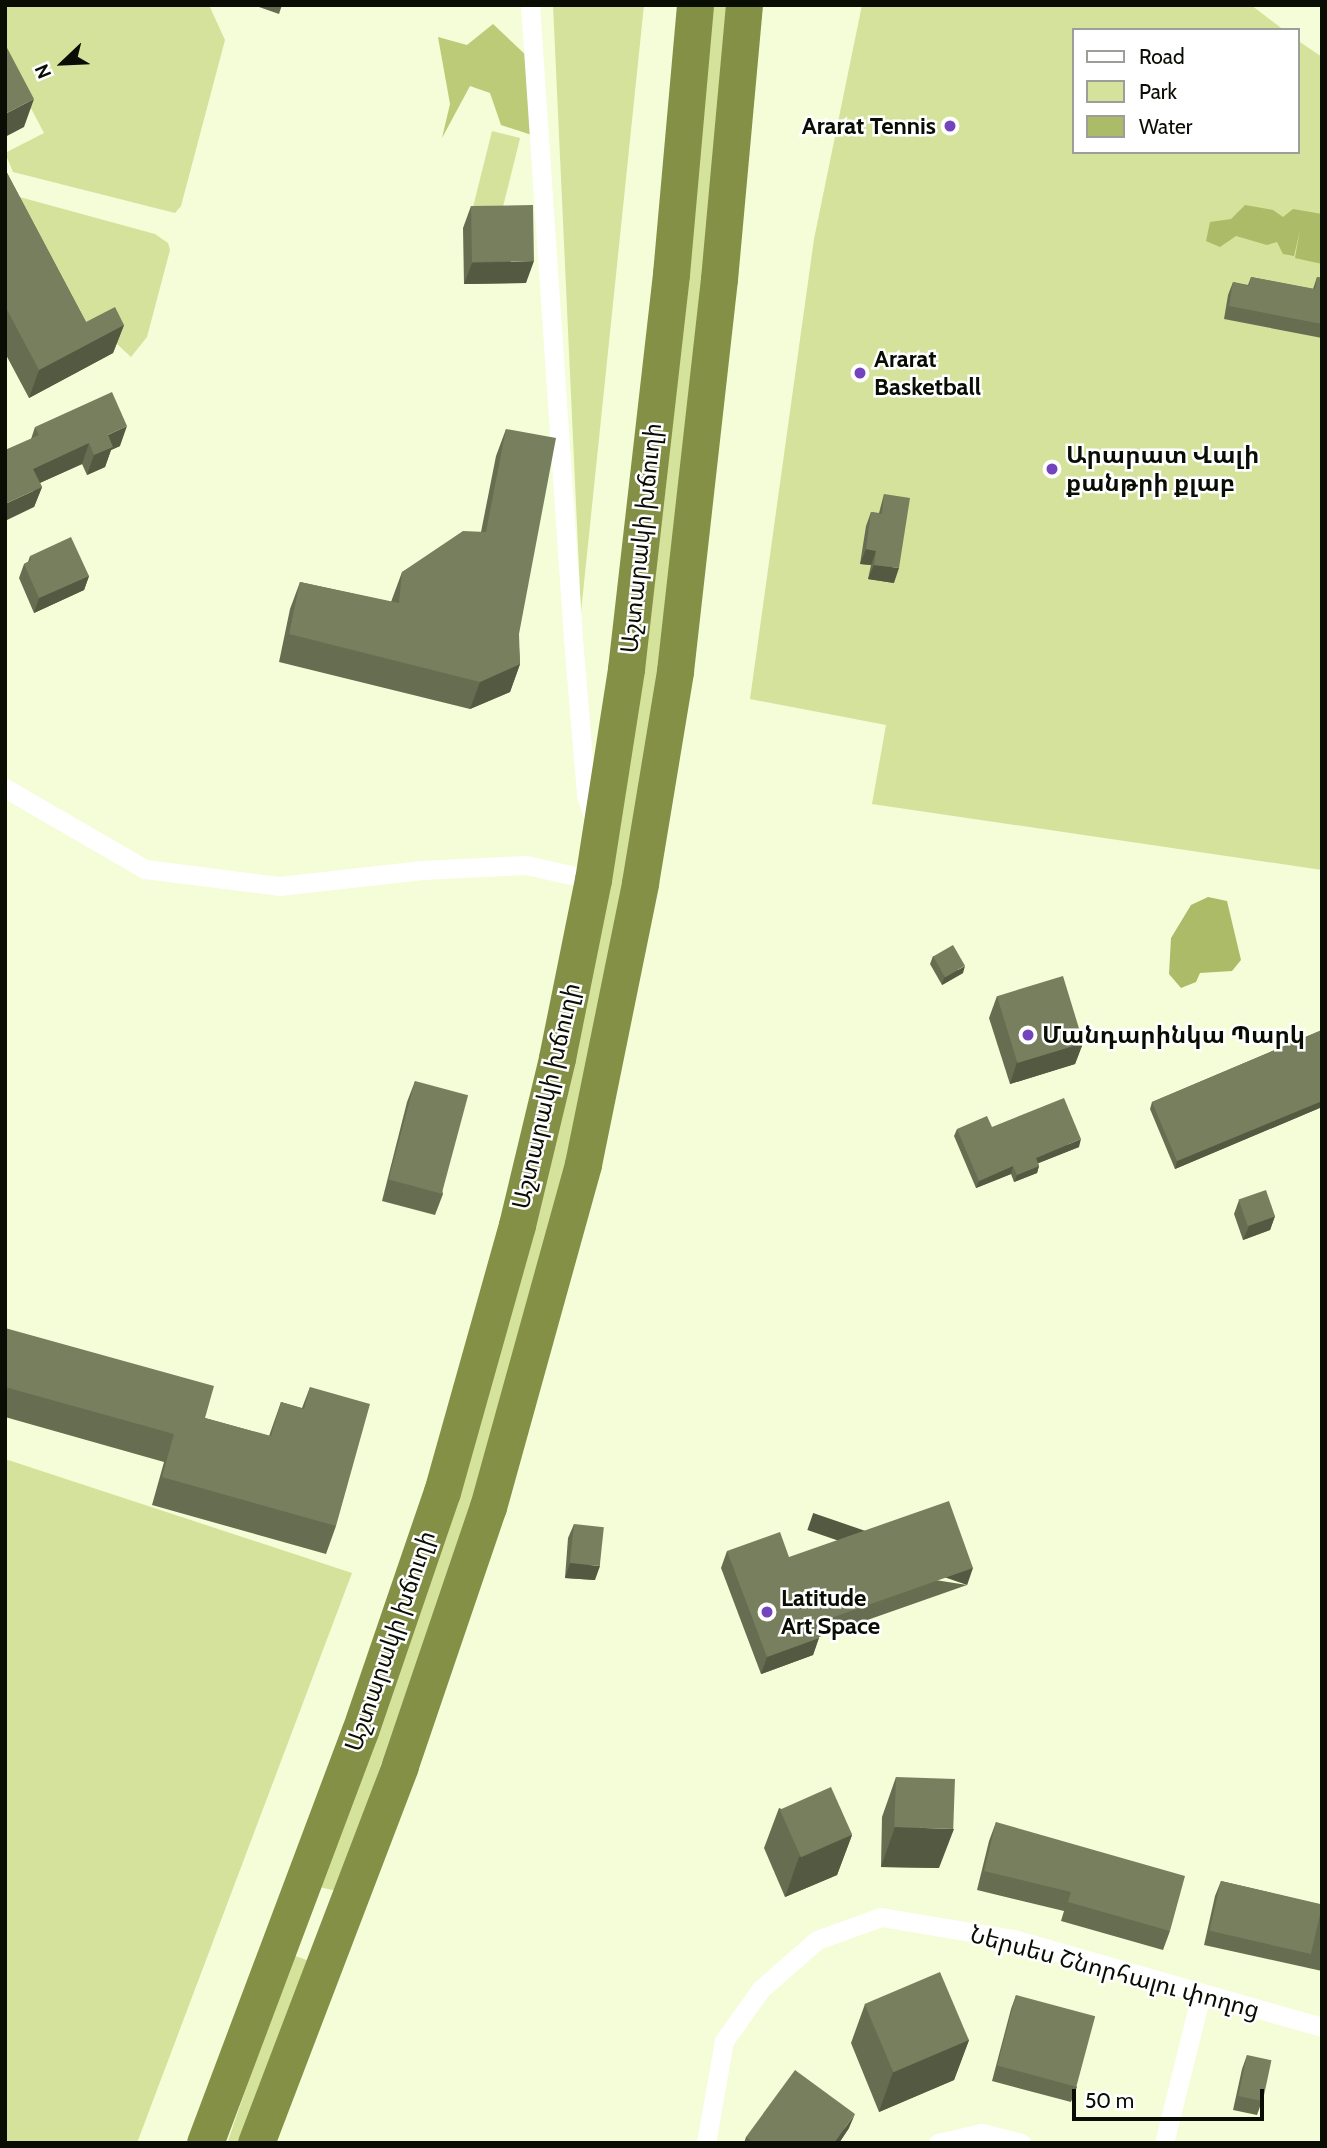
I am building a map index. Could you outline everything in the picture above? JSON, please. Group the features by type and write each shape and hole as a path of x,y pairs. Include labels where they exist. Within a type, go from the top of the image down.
{"highway":[{"name":"Աշտարակի խճուղի","path":"205,2143 296,1906 442,1492 517,1225 593,880 626,669 671,274 695,5"},
{"name":"Աշտարակի խճուղի","path":"256,2143 342,1921 488,1507 557,1267 604,1066 675,671 719,279 744,5"},
{"path":"296,1906 342,1921"}],"street":[{"path":"530,5 586,795 599,835"},
{"path":"5,788 145,869 279,886 422,870 526,865 593,880"},
{"name":"Ներսես Շնորհալու փողոց","path":"706,2143 724,2041 761,1989 817,1940 881,1917 1013,1939 1201,1995 1322,2027"},
{"path":"1164,2143 1201,1995"},
{"path":"939,2143 982,2133 1021,2143"}],"green space":[{"path":"5,5 209,5 225,40 181,206 175,213 13,172 5,153 44,133 5,59"},
{"path":"553,5 644,5 581,612"},
{"path":"708,5 728,5 703,276 657,674 625,881 551,1231 473,1501 337,1891 319,1887 530,1225"},
{"name":"Արարատ Վալի քանթրի քլաբ","path":"862,5 1251,5 1281,28 1072,28 1072,154 1299,154 1299,41 1322,57 1322,870 872,804 886,725 750,699 814,239"},
{"path":"492,131 520,138 501,217 472,210"},
{"path":"5,193 155,234 168,243 170,250 147,337 131,357 103,331 80,344"},
{"path":"5,1459 352,1573 137,2143 5,2143"},
{"path":"292,1955 309,1961 246,2143 227,2143"}],"shaded area":[{"path":"493,24 529,58 535,136 501,125 490,93 470,86 442,138 450,104 438,37 467,45"}],"water":[{"path":"1245,205 1273,210 1283,217 1293,209 1322,214 1322,264 1295,258 1300,230 1294,256 1283,254 1277,242 1267,245 1236,236 1220,247 1206,241 1210,222 1231,219"},
{"path":"1208,897 1227,901 1241,960 1232,971 1200,973 1196,982 1181,988 1169,974 1171,938 1191,905"}],"building":[{"path":"5,44 34,99 5,114"},
{"path":"5,169 86,322 115,307 124,325 39,370 5,306"},
{"path":"533,205 534,261 472,262 471,206"},
{"path":"1251,277 1315,289 1317,277 1322,278 1322,324 1229,306 1233,282 1249,286"},
{"path":"112,392 127,426 108,435 113,447 94,455 89,443 33,469 42,487 5,504 5,450 39,435 35,427"},
{"path":"506,429 556,438 519,634 520,664 480,682 289,634 300,582 399,603 402,572 463,531 486,532"},
{"path":"884,494 910,498 899,568 874,565 876,551 866,549 871,512 882,514"},
{"path":"71,537 89,576 39,598 24,564 31,560 30,556"},
{"path":"953,945 965,966 945,977 933,956"},
{"path":"1063,976 1083,1043 1017,1063 997,996"},
{"path":"1322,1030 1322,1101 1177,1161 1152,1102"},
{"path":"415,1081 468,1095 442,1194 389,1180"},
{"path":"1064,1098 1081,1139 1036,1158 1039,1166 1017,1175 1013,1166 979,1181 957,1129 987,1116 992,1127"},
{"path":"1266,1190 1275,1216 1248,1226 1239,1199"},
{"path":"5,1328 214,1386 205,1418 271,1436 281,1402 304,1409 310,1387 370,1404 336,1526 162,1477 174,1434 5,1387"},
{"path":"949,1501 973,1568 814,1624 819,1638 767,1657 727,1551 780,1532 789,1557"},
{"path":"574,1524 604,1527 600,1566 570,1563"},
{"path":"896,1777 955,1779 953,1829 894,1827"},
{"path":"831,1787 852,1835 801,1857 780,1810"},
{"path":"996,1822 1185,1876 1170,1931 1068,1902 1071,1892 984,1871"},
{"path":"1221,1881 1322,1904 1311,1954 1210,1931"},
{"path":"940,1972 969,2040 893,2072 865,2004"},
{"path":"1016,1995 1095,2016 1076,2087 997,2066"},
{"path":"1247,2055 1271,2060 1263,2101 1238,2096"},
{"path":"795,2070 855,2114 834,2143 754,2143 746,2137"}],"place":[{"name":"Ararat Tennis","path":"950,126"},
{"name":"Ararat Basketball","path":"860,373"},
{"name":"Արարատ Վալի քանթրի քլաբ","path":"1052,469"},
{"name":"Մանդարինկա Պարկ","path":"1028,1035"},
{"name":"Latitude Art Space","path":"767,1612"}]}
